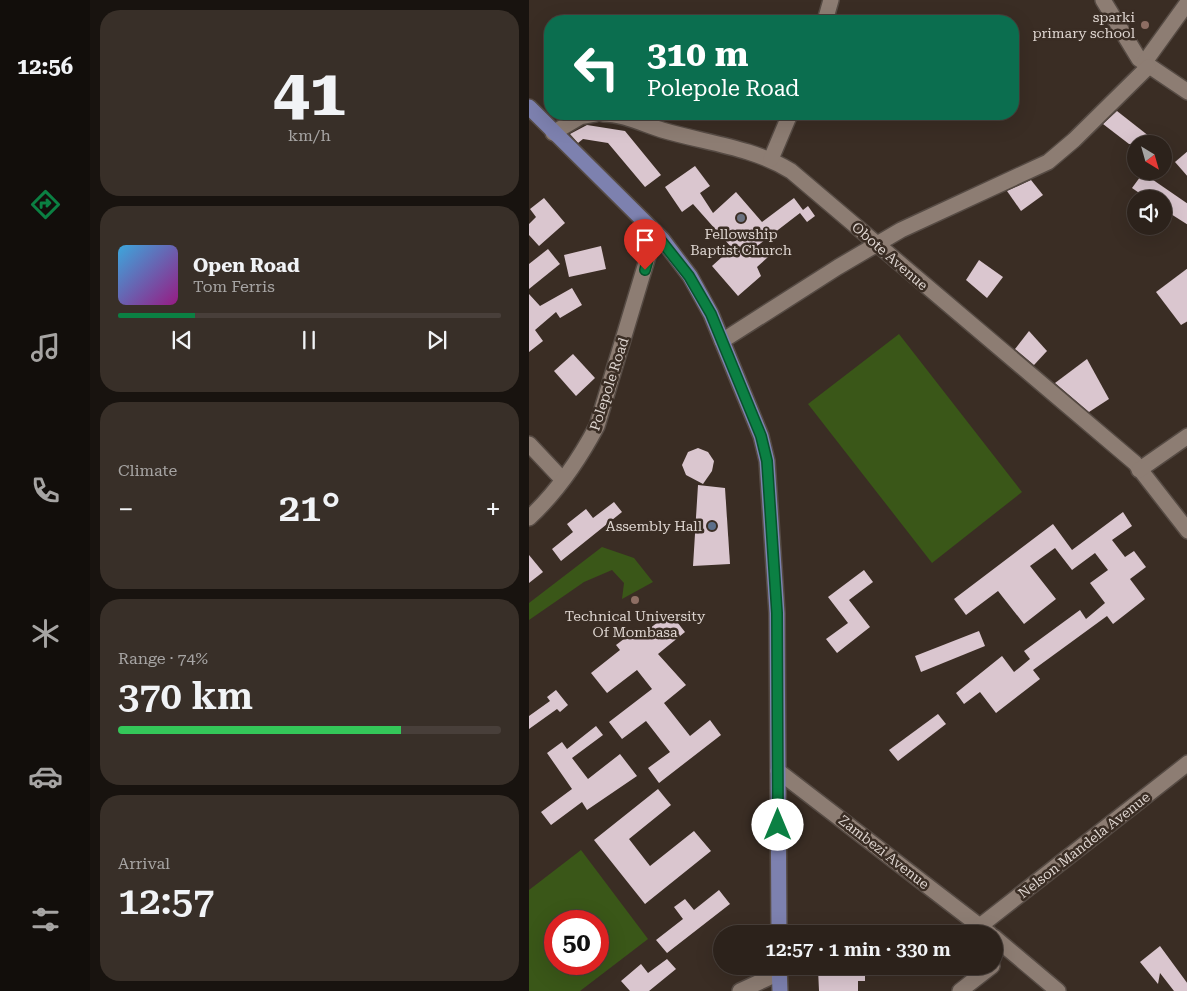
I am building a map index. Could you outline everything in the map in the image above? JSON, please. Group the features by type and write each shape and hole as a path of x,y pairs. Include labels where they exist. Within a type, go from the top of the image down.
{"main road":[{"path":"529,107 655,233 689,276 722,341 761,436 767,461 777,613 779,925"},
{"path":"779,975 781,991"}],"street":[{"path":"827,15 831,0"},
{"path":"1103,0 1133,52 1146,65 1187,92"},
{"path":"722,341 875,244 901,230 1048,162 1074,140 1146,65 1187,2"},
{"path":"553,133 574,120"},
{"name":"Obote Avenue","path":"633,120 771,159 816,191 875,244 1135,463 1187,530"},
{"path":"771,159 787,120"},
{"name":"Polepole Road","path":"529,518 547,501 584,450 597,426 655,233"},
{"path":"1139,470 1187,436"},
{"path":"529,444 562,479"},
{"name":"Nelson Mandela Avenue","path":"991,925 1187,764"},
{"name":"Zambezi Avenue","path":"778,771 978,925"},
{"path":"1003,944 1058,991"},
{"path":"1003,957 1012,950"},
{"path":"740,991 770,975"},
{"path":"960,991 980,975"}],"green space":[{"path":"899,334 1022,492 932,563 808,404"},
{"path":"602,547 634,558 653,582 622,599 624,583 612,570 584,582 529,620 529,603"},
{"path":"581,850 648,939 609,969 609,910 544,910 544,975 601,975 580,991 529,991 529,890"}],"building":[{"path":"1117,111 1148,135 1127,135 1127,142 1103,124"},
{"path":"587,125 625,131 661,175 645,187 608,143 583,139 578,143 570,134"},
{"path":"1188,151 1188,177 1175,162"},
{"path":"695,166 710,186 700,193 713,213 736,192 762,222 794,198 803,210 808,206 815,216 807,222 800,213 757,246 768,257 757,267 761,276 738,296 712,266 732,248 693,204 682,212 665,187"},
{"path":"1031,180 1043,195 1021,211 1007,191"},
{"path":"1138,180 1153,180 1168,190 1135,190 1132,188"},
{"path":"1172,193 1188,204 1188,225 1172,215"},
{"path":"544,198 565,223 539,246 529,235 529,224 536,217 530,209"},
{"path":"601,246 606,269 569,277 564,255"},
{"path":"548,249 560,264 529,289 529,264"},
{"path":"979,260 1003,277 987,298 966,280"},
{"path":"1188,268 1188,321 1181,325 1156,292"},
{"path":"572,288 582,305 560,318 556,312 535,330 543,341 529,352 529,294 540,306"},
{"path":"1029,331 1047,351 1034,365 1015,349"},
{"path":"573,354 595,378 576,396 554,371"},
{"path":"1087,359 1109,399 1089,412 1055,383"},
{"path":"698,448 708,452 714,461 712,471 703,484 686,475 682,465 688,452"},
{"name":"Assembly Hall","path":"698,485 725,488 730,564 693,566"},
{"path":"614,502 622,512 561,561 552,549 573,532 567,524 586,509 593,518"},
{"path":"1123,512 1132,526 1112,540 1125,557 1134,551 1146,567 1130,579 1145,599 1113,624 1107,616 1033,670 1040,679 996,713 980,692 964,704 956,693 1002,656 1014,672 1030,659 1024,651 1080,610 1086,619 1105,603 1090,583 1108,570 1095,553 1072,570 1055,548 1030,566 1056,599 1024,624 998,591 966,615 954,599 1053,524 1072,550"},
{"path":"529,555 543,572 529,583"},
{"path":"864,570 873,582 849,600 870,627 837,653 826,639 848,623 828,597"},
{"path":"670,613 685,632 658,654 686,685 664,703 690,736 710,720 721,735 659,783 648,768 670,752 646,721 622,739 609,722 652,689 637,670 607,693 591,673 620,650 616,645 637,629 641,635"},
{"path":"979,631 985,646 921,672 915,656"},
{"path":"556,690 568,705 560,712 557,709 529,729 529,716 550,701 547,697"},
{"path":"938,714 946,724 898,761 889,750"},
{"path":"596,726 603,735 572,758 588,779 620,754 637,776 587,810 582,802 551,825 541,812 572,789 547,753 562,742 567,749"},
{"path":"658,789 671,805 629,839 650,866 694,831 711,851 645,904 594,840"},
{"path":"719,890 730,904 667,953 656,940 683,919 674,907 685,899 694,910"},
{"path":"1160,946 1188,984 1188,991 1174,991 1160,973 1158,984 1140,962"},
{"path":"667,959 676,969 649,991 630,991 621,981 641,964 648,973"},
{"path":"818,975 865,975 865,981 858,981 858,991 819,991"}],"place":[{"name":"sparki primary school","path":"1145,25"},
{"name":"Fellowship Baptist Church","path":"741,218"},
{"name":"Assembly Hall","path":"712,526"},
{"name":"Technical University Of Mombasa","path":"635,600"}],"route":[{"path":"645,270 655,233 689,276 711,314 761,436 767,461 777,613 778,825"}]}
